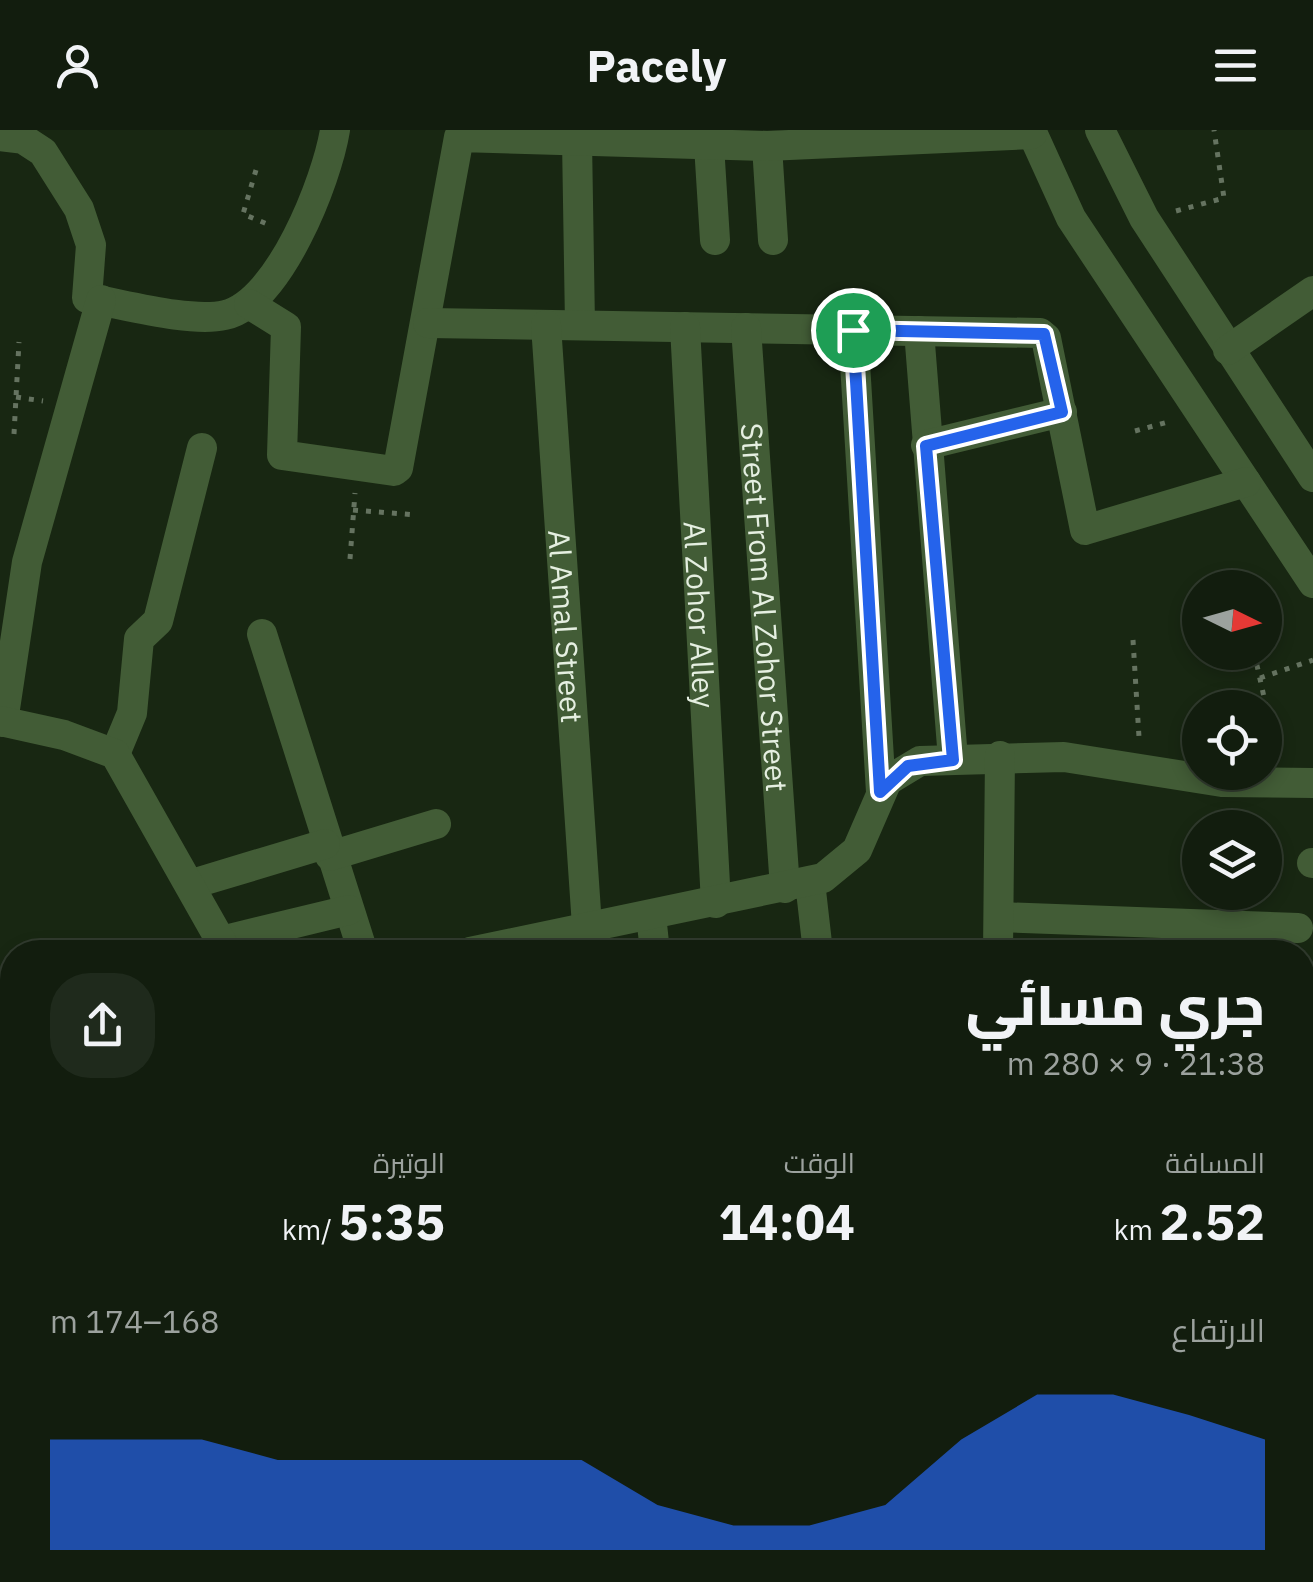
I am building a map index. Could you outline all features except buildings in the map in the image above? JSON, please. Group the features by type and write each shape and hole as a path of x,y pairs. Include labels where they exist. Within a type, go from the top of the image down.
{"street":[{"path":"0,136 23,139 42,152 79,209 90,245 84,292 101,300 204,316 228,314 249,304 298,236 322,186 335,130"},
{"path":"1100,130 1144,218 1313,477"},
{"path":"249,304 286,327 282,455 394,471 398,468 428,323 459,136 767,146 1031,132 1071,218 1313,583"},
{"path":"577,140 580,326"},
{"path":"709,144 715,240"},
{"path":"767,146 773,240"},
{"path":"1228,350 1313,291"},
{"path":"101,300 27,562 2,722 64,735 116,754 220,940"},
{"path":"428,323 1044,334 1084,530 1246,482"},
{"name":"Al Amal Street","path":"546,325 587,926"},
{"name":"Al Zohor Alley","path":"686,327 716,902"},
{"name":"Street From Al Zohor Street","path":"746,328 798,885 814,940"},
{"path":"524,940 798,885 836,871 858,850 880,792 853,330"},
{"path":"919,331 953,760"},
{"path":"926,446 1062,412"},
{"path":"116,754 132,713 138,643 158,621 202,448"},
{"path":"262,634 359,940"},
{"path":"880,792 908,766 1000,756 1064,757 1222,782 1313,783"},
{"path":"998,940 1000,756"},
{"path":"192,884 436,824"},
{"path":"248,940 350,910"},
{"path":"651,915 654,940"},
{"path":"999,916 1298,928"}],"path":[{"path":"1144,218 1224,198 1214,130"},
{"path":"256,170 242,214 298,236"},
{"path":"14,434 19,342"},
{"path":"350,560 353,510 418,515"},
{"path":"1132,640 1138,768"},
{"path":"1260,678 1313,660"},
{"path":"1258,670 1263,690"}],"route":[{"path":"853,330 1044,334 1062,412 926,446 953,760 908,766 897,772 880,792 874,676 853,330"}]}
